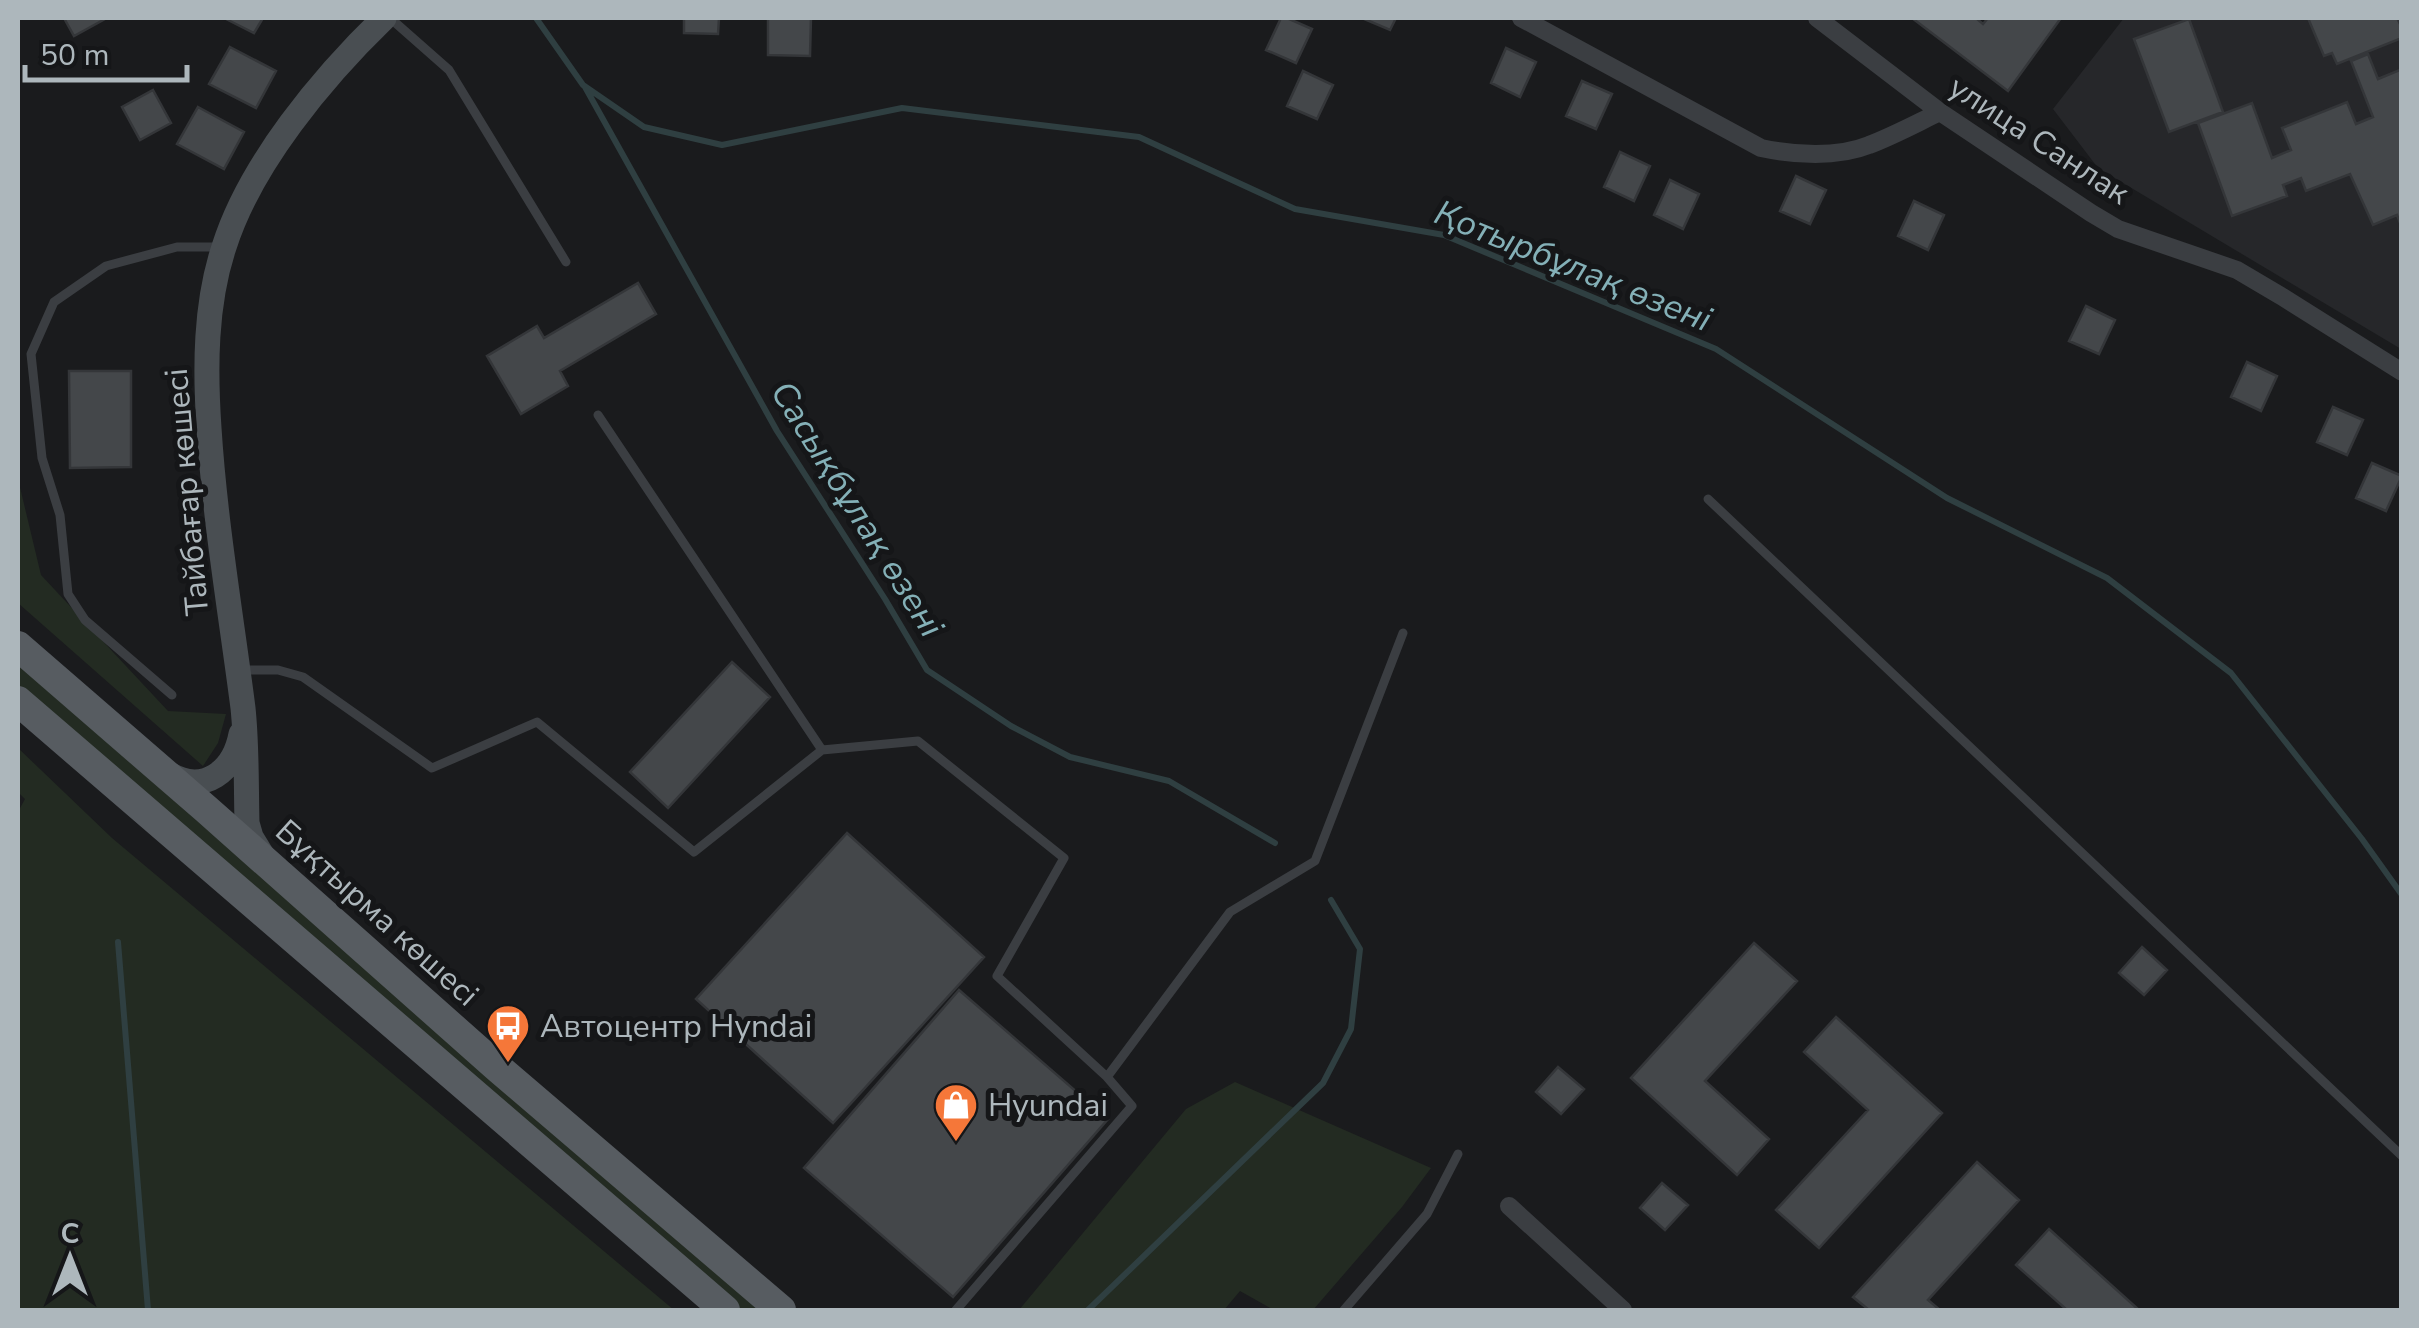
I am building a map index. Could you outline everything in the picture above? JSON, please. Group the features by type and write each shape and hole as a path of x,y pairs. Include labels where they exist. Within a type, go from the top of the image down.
{"main road":[{"name":"Тайбағар көшесі","path":"268,863 257,849 247,822 244,714 208,407 210,316 224,247 249,191 329,75 387,18"},
{"name":"Бұқтырма көшесі","path":"18,646 780,1310"},
{"path":"18,701 725,1310"},
{"path":"158,766 185,781 209,780 224,770 234,756 244,714"}],"street":[{"path":"1521,18 1761,148 1787,153 1849,151 1940,112"},
{"name":"улица Санлак","path":"1816,18 1940,112 2091,214 2118,228 2236,270 2402,372"},
{"path":"1509,1206 1624,1310"}],"lane":[{"path":"387,18 449,70 566,262"},
{"path":"172,694 85,620 68,594 60,515 42,458 30,354 54,302 106,266 178,247 224,247"},
{"path":"598,415 822,750"},
{"path":"1708,499 2402,1156"},
{"path":"1107,1077 1230,912 1314,861 1403,633"},
{"path":"238,670 278,670 303,677 432,768 537,722 694,852 822,750 918,741 1064,858 997,976 1107,1077 1132,1106 956,1310"},
{"path":"1344,1310 1427,1214 1458,1154"}],"shaded area":[{"path":"2124,18 2401,18 2401,349 2098,168 2053,109"},
{"path":"18,479 41,575 168,711 226,714 218,743 203,766 18,603"},
{"path":"18,665 760,1310 736,1310 18,687"},
{"path":"18,748 112,838 674,1310 18,1310 18,812 25,799 18,792"},
{"path":"1235,1082 1431,1168 1313,1310 1274,1310 1240,1291 1224,1310 1019,1310 1186,1109"}],"building":[{"path":"64,18 104,18 105,19 74,36"},
{"path":"224,18 263,18 254,33"},
{"path":"684,18 719,18 718,34 684,33"},
{"path":"768,18 811,18 810,56 768,55"},
{"path":"1281,18 1312,29 1296,63 1266,50"},
{"path":"1362,18 1396,18 1390,30"},
{"path":"1912,18 1976,18 1983,24 1988,18 2061,18 2008,91"},
{"path":"2308,18 2397,18 2402,38 2337,64 2332,53 2324,56"},
{"path":"2189,19 2223,112 2169,132 2134,39"},
{"path":"230,47 276,71 256,108 209,84"},
{"path":"1506,48 1536,62 1520,97 1491,83"},
{"path":"2368,54 2378,79 2402,69 2402,228 2397,215 2373,225 2350,174 2306,191 2301,178 2283,185 2287,196 2232,216 2198,123 2252,103 2272,158 2291,150 2282,128 2347,102 2356,124 2373,117 2351,61"},
{"path":"1303,71 1333,85 1317,119 1287,106"},
{"path":"1582,81 1612,94 1596,129 1566,116"},
{"path":"153,90 171,123 140,140 122,107"},
{"path":"198,107 244,132 224,169 177,144"},
{"path":"1620,152 1650,166 1634,201 1604,187"},
{"path":"1796,176 1826,190 1810,224 1780,211"},
{"path":"1670,180 1699,194 1683,229 1654,215"},
{"path":"1914,201 1944,215 1928,250 1898,236"},
{"path":"638,283 656,314 560,371 568,386 521,414 487,356 537,326 544,338"},
{"path":"2086,306 2115,320 2099,354 2069,341"},
{"path":"2247,362 2277,376 2261,411 2231,397"},
{"path":"69,371 131,371 131,467 70,468"},
{"path":"2333,407 2363,420 2347,455 2317,442"},
{"path":"2372,463 2402,476 2386,511 2356,498"},
{"path":"732,662 770,697 668,808 630,772"},
{"name":"Hyundai","path":"847,833 984,957 833,1123 696,999"},
{"path":"1754,943 1797,981 1705,1081 1769,1139 1737,1175 1631,1078"},
{"path":"2142,947 2167,970 2144,995 2119,973"},
{"name":"Hyundai","path":"959,990 1108,1119 953,1297 804,1168"},
{"path":"1836,1017 1942,1113 1819,1248 1776,1210 1868,1110 1804,1052"},
{"path":"1558,1067 1584,1089 1561,1114 1536,1092"},
{"path":"1977,1162 2019,1200 1928,1300 1940,1310 1869,1310 1853,1297"},
{"path":"1662,1183 1688,1205 1665,1230 1640,1208"},
{"path":"2049,1229 2139,1310 2067,1310 2016,1265"}],"waterway":[{"name":"Қотырбұлақ өзені","path":"536,18 583,85 644,127 722,145 902,108 1139,137 1295,209 1444,235 1716,349 1947,498 2107,578 2231,673 2402,895"},
{"name":"Сасықбұлақ өзені","path":"585,87 777,431 927,670 1011,726 1070,757 1169,781 1275,843"},
{"name":"Сасықбұлақ өзені","path":"1088,1310 1323,1083 1351,1029 1360,949 1331,900"},
{"path":"118,942 148,1310"}],"place":[{"name":"Автоцентр Hyndai","path":"508,1064"},
{"name":"Hyundai","path":"956,1143"}]}
